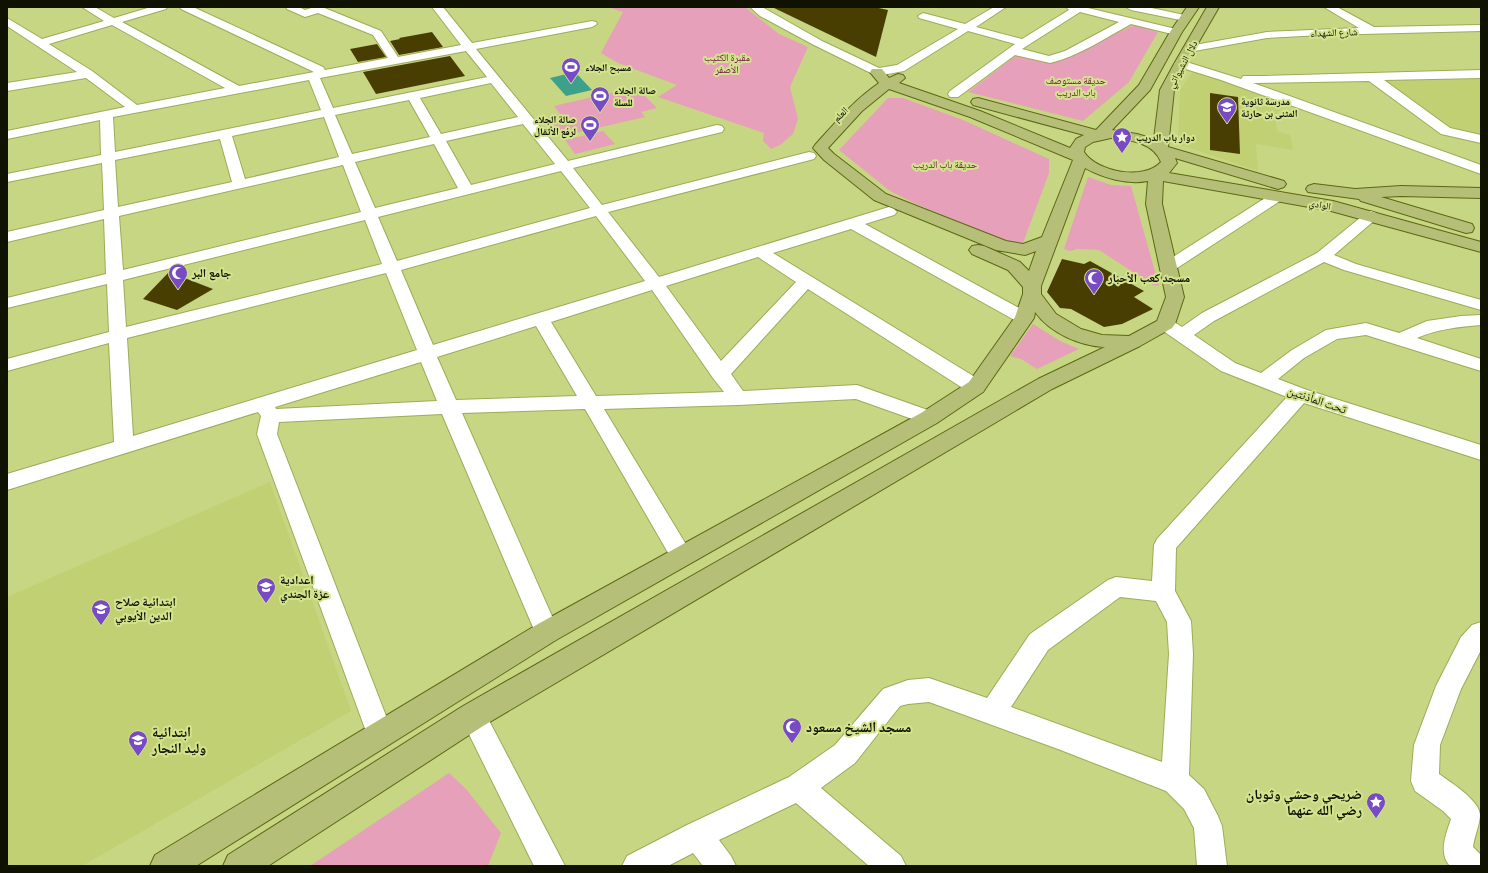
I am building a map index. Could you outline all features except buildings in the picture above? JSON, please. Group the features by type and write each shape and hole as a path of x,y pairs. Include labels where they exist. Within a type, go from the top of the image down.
{"main road":[{"path":"166,866 547,632 929,418 976,387 1024,318 1048,240 1081,158 1078,152 1078,146 1082,141 1099,134 1145,87 1176,32 1193,7"},
{"name":"دلال النشيواتي","path":"1160,149 1167,90 1180,64 1214,7"},
{"path":"877,72 901,76 989,105 1099,134 1132,137 1150,143 1160,149 1167,156 1169,163 1165,170 1156,175 1144,177 1114,175 1089,165 1081,158 975,114 886,83 877,72"},
{"name":"العلم","path":"877,72 873,75 868,87 807,144 819,154 841,124 886,83 901,76"},
{"path":"1160,149 1277,184 1355,194 1481,232"},
{"path":"819,154 847,190 872,206 1014,266 1032,290 1049,318 1074,334 1102,341 1133,342"},
{"path":"819,154 880,197 1002,246 1025,250 1048,240"},
{"path":"239,866 473,716 1045,384 1133,342 1173,329 1175,297 1154,204 1156,175"},
{"name":"الوادي","path":"1156,175 1333,206 1481,247"},
{"path":"1333,206 1355,194 1401,191 1481,193"}],"street":[{"path":"87,7 237,90"},
{"path":"40,43 162,7"},
{"path":"185,7 319,70 318,75 328,113 428,352 449,407 547,632"},
{"path":"291,7 305,14 318,9 377,33 395,60"},
{"path":"755,7 764,14 818,43 877,72 900,68 965,27 1001,7"},
{"path":"1131,7 1185,18"},
{"path":"1329,7 1371,30"},
{"path":"954,94 1075,8 1176,32"},
{"path":"441,9 468,47 599,210 655,283 738,398"},
{"path":"923,16 1024,43"},
{"path":"7,21 88,74 135,109"},
{"path":"1014,51 1050,60 1069,53 1129,21"},
{"path":"7,135 135,109 592,24"},
{"name":"شارع الشهداء","path":"1189,50 1267,35 1371,30 1481,28"},
{"path":"1180,64 1225,77 1481,170"},
{"path":"7,87 88,74"},
{"path":"1225,77 1265,80 1481,74"},
{"path":"1372,77 1446,131 1460,133 1481,140"},
{"path":"7,178 494,79"},
{"path":"413,96 466,189"},
{"path":"106,116 124,445"},
{"path":"7,237 526,119"},
{"path":"7,303 563,165 716,129"},
{"path":"225,134 240,185"},
{"path":"7,365 118,335 392,267 599,210 819,154"},
{"path":"1168,267 1278,196"},
{"path":"7,482 124,445 267,410 428,352 889,212"},
{"path":"1173,329 1208,318 1323,256 1370,216"},
{"path":"852,223 1024,318"},
{"path":"759,251 976,387"},
{"path":"1323,256 1350,267 1481,305"},
{"path":"720,374 806,281"},
{"path":"540,318 682,556"},
{"path":"1400,338 1426,327 1461,321 1481,320"},
{"name":"تحت المأذنتين","path":"1173,329 1228,367 1300,395 1481,453"},
{"path":"1263,381 1298,354 1332,334 1366,329 1400,338 1481,365"},
{"path":"267,410 590,403 857,392 929,418"},
{"path":"1175,781 1181,654 1179,621 1163,592 1165,545 1300,395"},
{"path":"267,410 267,434 380,734"},
{"path":"993,712 1038,642 1116,587 1163,592"},
{"path":"1471,866 1458,853 1459,840 1466,815 1453,802 1425,781 1427,745 1449,686 1470,645 1481,633"},
{"path":"636,866 799,787 845,754 892,697 908,692 929,690 993,712 1175,781 1194,799 1208,826 1212,866"},
{"path":"473,716 550,866"},
{"path":"799,787 890,866"},
{"path":"697,836 721,866"}],"shaded area":[{"name":"مدرسة ثانوية المثنى بن حارثة","path":"1194,70 1286,103 1275,116 1277,131 1290,135 1293,150 1256,144 1258,171 1178,144 1180,90"},
{"path":"1481,78 1481,137 1450,130 1386,81"},
{"path":"270,482 351,711 82,866 7,866 7,597"}],"green space":[{"name":"مقبرة الكثيب الأصفر","path":"608,7 745,7 779,34 808,47 790,87 798,119 793,134 780,145 771,149 763,141 764,133 658,97 677,85 618,63 601,53 623,12"},
{"name":"حديقة مستوصف باب الدريب","path":"1134,25 1158,32 1129,82 1083,121 968,92 1017,55 1053,63"},
{"name":"صالة الجلاء للسلة","path":"636,87 657,108 641,112 645,117 563,136 547,117 560,114 554,106"},
{"name":"حديقة باب الدريب","path":"888,98 903,98 963,120 1049,159 1049,173 1023,243 1010,243 916,204 890,191 839,150"},
{"name":"صالة الجلاء لرفع الأثقال","path":"603,131 615,144 575,154 565,140"},
{"path":"1088,177 1111,185 1131,186 1159,286 1153,285 1099,250 1077,249 1070,251 1064,249"},
{"path":"1033,324 1060,341 1079,349 1037,369 1021,359 1010,356"},
{"path":"449,773 466,789 501,833 488,866 310,866"}],"water":[{"name":"مسبح الجلاء","path":"575,72 592,90 566,96 550,78"}],"place":[{"name":"مسبح الجلاء","path":"571,84"},
{"name":"صالة الجلاء للسلة","path":"600,113"},
{"name":"مدرسة ثانوية المثنى بن حارثة","path":"1227,124"},
{"name":"صالة الجلاء لرفع الأثقال","path":"590,142"},
{"name":"دوار باب الدريب","path":"1122,154"},
{"name":"جامع البر","path":"178,290"},
{"name":"مسجد كعب الأحبار","path":"1094,295"},
{"name":"اعدادية عزة الجندي","path":"266,604"},
{"name":"ابتدائية صلاح الدين الأيوبي","path":"101,626"},
{"name":"مسجد الشيخ مسعود","path":"792,744"},
{"name":"ابتدائية وليد النجار","path":"138,757"},
{"name":"ضريحي وحشي وثوبان رضي الله عنهما","path":"1376,819"}]}
